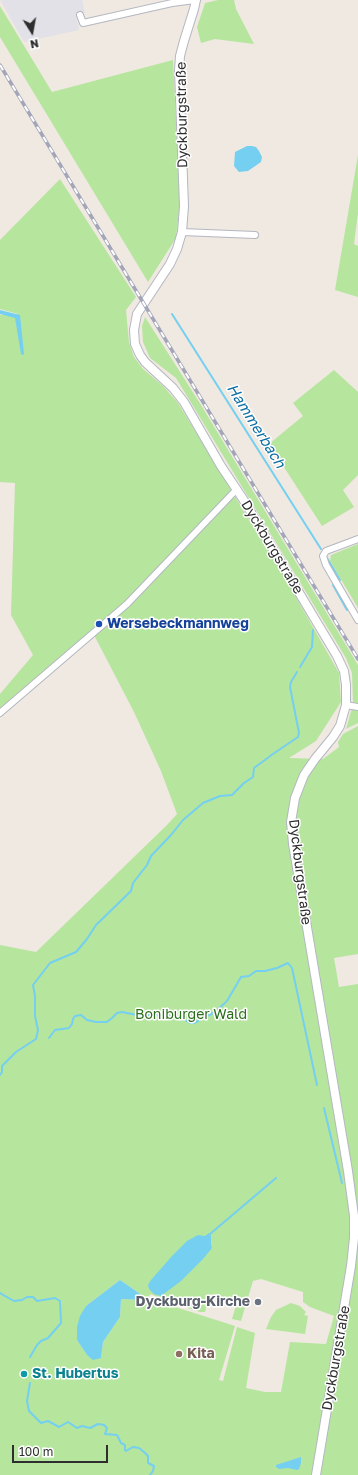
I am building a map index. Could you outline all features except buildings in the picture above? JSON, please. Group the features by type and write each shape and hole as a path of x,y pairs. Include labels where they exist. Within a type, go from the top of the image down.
{"street":[{"name":"Dyckburgstraße","path":"80,15 83,23 176,1 195,0 182,49 179,70 184,200 182,232 177,249 171,261 137,314 134,326 134,338 138,351 145,362 169,383 181,397 221,466 237,489 337,656 345,676 347,694 343,718 338,729 309,767 298,788 293,806 291,822 293,844 346,1158 354,1216 354,1238 351,1266 316,1475"},
{"path":"182,232 255,235"},
{"path":"0,713 127,604 237,489"},
{"path":"358,539 326,551 323,556 326,565 358,620"},
{"path":"346,705 358,707"}],"shaded area":[{"path":"0,0 82,0 85,13 76,15 79,30 24,42"}],"green space":[{"path":"218,0 234,0 236,9 254,44 215,39 201,43 197,27 205,3"},
{"path":"0,6 52,92 173,60 180,203 176,238 148,282 0,37"},
{"path":"358,155 358,213 354,244 358,246 358,297 335,290"},
{"name":"Boniburger Wald","path":"60,179 136,297 126,310 129,342 134,357 143,369 163,386 178,403 289,585 339,673 341,702 316,741 289,758 323,759 339,747 338,742 343,734 358,726 358,954 334,958 339,987 358,984 358,1475 0,1475 0,945 36,952 177,814 161,771 134,712 93,633 0,709 0,694 33,655 11,615 15,483 0,482 0,315 18,314 0,309 0,240","holes":["261,1279 303,1292 303,1302 310,1307 334,1316 326,1344 290,1342 281,1392 265,1392 246,1388 255,1333 237,1327 223,1381 219,1380 235,1326 147,1298 151,1294 166,1301 200,1312 205,1312 210,1294 215,1296 216,1294 237,1302 232,1319 241,1321 253,1281","120,1280 146,1298 145,1300 121,1299 120,1317 103,1342 101,1358 87,1355 77,1340 86,1306"]},
{"path":"145,317 201,405 358,665 358,704 353,702 352,673 346,658 176,378 150,358 143,342 142,326"},
{"path":"334,370 358,392 358,475 343,490 354,507 322,526 269,444 303,416 293,403"},
{"path":"358,544 358,608 330,561 331,555"},
{"path":"352,708 358,709 358,723 346,729"},
{"path":"291,1303 300,1306 306,1312 304,1315 308,1316 305,1334 266,1329 276,1310"}],"water":[{"path":"247,146 256,147 262,157 261,162 248,171 239,172 234,166 235,152"},
{"path":"0,310 20,315 23,355 21,354 15,318 0,314"},
{"path":"209,1233 211,1236 212,1248 203,1259 181,1281 161,1296 154,1294 149,1289 148,1285 172,1256 187,1241 198,1235 205,1236"},
{"path":"120,1280 146,1298 145,1300 121,1299 120,1317 103,1342 101,1358 93,1360 87,1355 77,1340 77,1327 80,1316 86,1306"},
{"path":"301,1457 301,1463 299,1469 297,1470 288,1468 279,1469 276,1467 276,1465"}],"waterway":[{"name":"Hammerbach","path":"172,314 321,549"},
{"name":"Hammerbach","path":"327,558 340,580"},
{"name":"Hammerbach","path":"333,585 347,610"},
{"name":"Hammerbach","path":"300,667 312,647 313,630"},
{"name":"Hammerbach","path":"270,756 298,737 299,733 290,687 291,682 297,672"},
{"name":"Hammerbach","path":"0,1075 2,1072 2,1066 16,1052 36,1039 38,1030 35,1016 35,996 33,985 50,963 76,952 96,925 131,891 133,883 147,865 151,856 183,820 203,803 220,796 232,795 244,783 253,777 254,768 269,757"},
{"path":"49,1038 55,1030 69,1028 75,1016 81,1015 87,1020 96,1022 107,1022 117,1013 122,1012 142,1016 156,1015 180,1017 190,1023 194,1023 215,1012 227,1001 241,977 249,976 256,971 265,971 277,968 288,963 292,968 317,1085"},
{"path":"324,1108 342,1183"},
{"path":"210,1234 276,1178"},
{"path":"0,1293 14,1301 22,1300 27,1297 33,1297 37,1301 55,1298 60,1301 61,1323 48,1338 41,1341 37,1345 30,1357"},
{"path":"30,1383 27,1401 29,1411 41,1423 48,1421 59,1427 68,1422 77,1428 82,1426 90,1428 98,1424 104,1425 107,1428 105,1434 117,1435 121,1443 125,1445 126,1451 133,1447 139,1448 148,1456 148,1463 154,1466 150,1475"}],"railway":[{"path":"0,65 358,659"}],"place":[{"name":"Wersebeckmannweg","path":"99,624"},
{"name":"Dyckburg-Kirche","path":"258,1302"},
{"name":"Kita","path":"179,1354"},
{"name":"St. Hubertus","path":"24,1374"}]}
